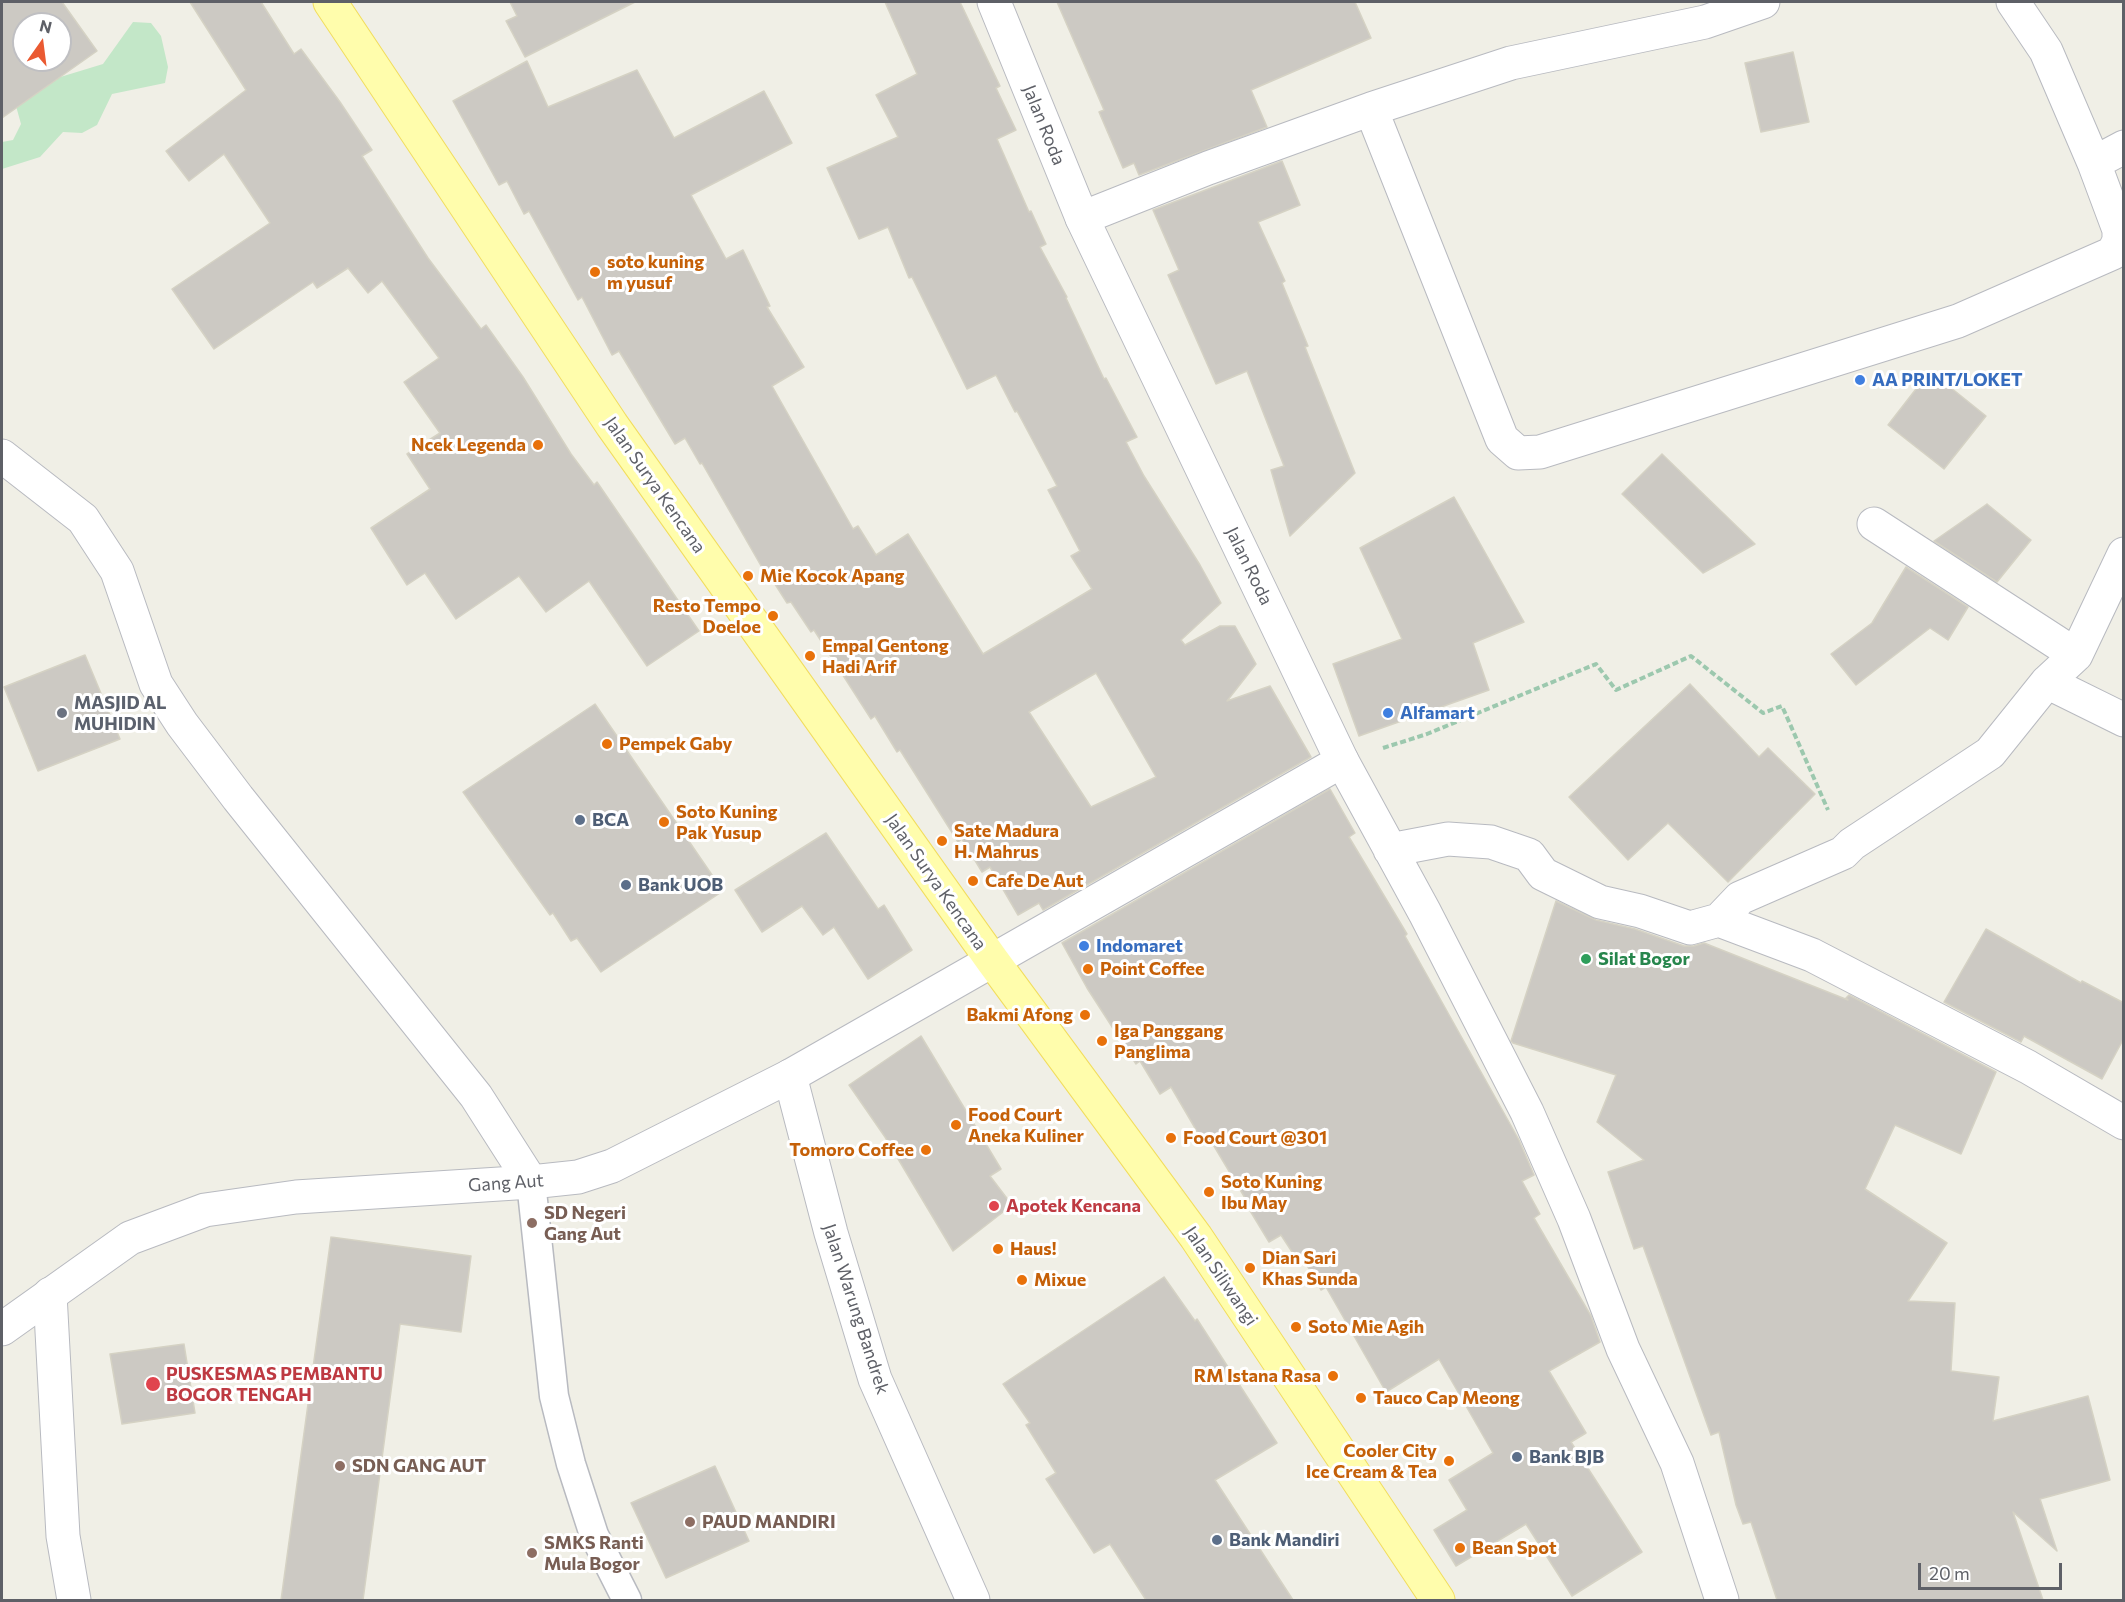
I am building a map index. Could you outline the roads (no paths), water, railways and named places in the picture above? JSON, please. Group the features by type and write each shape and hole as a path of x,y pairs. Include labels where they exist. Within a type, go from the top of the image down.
{"main road":[{"name":"Jalan Surya Kencana","path":"330,2 612,425 992,960"},
{"name":"Jalan Siliwangi","path":"992,960 1196,1237 1438,1600"}],"street":[{"name":"Jalan Roda","path":"994,2 1082,218 1342,761 1425,913 1527,1113 1574,1219 1623,1349 1677,1463 1722,1600"},
{"path":"1082,218 1208,168 1371,109 1511,63 1705,22 1763,2"},
{"path":"1371,109 1502,439 1518,453 1540,452 1958,321 2114,253 2119,241 2119,230 2094,163 2046,51 2013,2"},
{"path":"2094,163 2124,147"},
{"path":"2,456 83,519 117,571 156,684 182,724 237,798 477,1096 531,1182"},
{"path":"1874,524 2076,655"},
{"path":"1390,850 1448,839 1491,842 1529,855 1543,874 1600,902 1640,911 1690,928 1719,920 1740,898 1843,853 1852,844 1990,753 2047,682 2076,655 2124,554"},
{"path":"2047,682 2124,720"},
{"path":"992,960 1342,761"},
{"path":"1719,920 1812,955 2028,1067 2124,1124"},
{"name":"Gang Aut","path":"2,1329 130,1238 205,1210 296,1197 578,1177 612,1166 790,1076 992,960"},
{"name":"Jalan Warung Bandrek","path":"790,1076 831,1233 875,1379 973,1600"},
{"path":"50,1294 63,1536 74,1600"}],"lane":[{"path":"531,1182 554,1396 571,1464 594,1535 627,1600"}],"place":[{"name":"soto kuning m yusuf","path":"595,272"},
{"name":"AA PRINT/LOKET","path":"1860,380"},
{"name":"Ncek Legenda","path":"538,445"},
{"name":"Mie Kocok Apang","path":"748,576"},
{"name":"Resto Tempo Doeloe","path":"773,616"},
{"name":"Empal Gentong Hadi Arif","path":"810,656"},
{"name":"MASJID AL MUHIDIN","path":"62,713"},
{"name":"Alfamart","path":"1388,713"},
{"name":"Pempek Gaby","path":"607,744"},
{"name":"BCA","path":"580,820"},
{"name":"Soto Kuning Pak Yusup","path":"664,822"},
{"name":"Sate Madura H. Mahrus","path":"942,841"},
{"name":"Cafe De Aut","path":"973,881"},
{"name":"Bank UOB","path":"626,885"},
{"name":"Indomaret","path":"1084,946"},
{"name":"Silat Bogor","path":"1586,959"},
{"name":"Point Coffee","path":"1088,969"},
{"name":"Bakmi Afong","path":"1085,1015"},
{"name":"Iga Panggang Panglima","path":"1102,1041"},
{"name":"Food Court Aneka Kuliner","path":"956,1125"},
{"name":"Food Court @301","path":"1171,1138"},
{"name":"Tomoro Coffee","path":"926,1150"},
{"name":"Soto Kuning Ibu May","path":"1209,1192"},
{"name":"Apotek Kencana","path":"994,1206"},
{"name":"SD Negeri Gang Aut","path":"532,1223"},
{"name":"Haus!","path":"998,1249"},
{"name":"Dian Sari Khas Sunda","path":"1250,1268"},
{"name":"Mixue","path":"1022,1280"},
{"name":"Soto Mie Agih","path":"1296,1327"},
{"name":"RM Istana Rasa","path":"1333,1376"},
{"name":"PUSKESMAS PEMBANTU BOGOR TENGAH","path":"153,1384"},
{"name":"Tauco Cap Meong","path":"1361,1398"},
{"name":"Bank BJB","path":"1517,1457"},
{"name":"Cooler City Ice Cream & Tea","path":"1449,1461"},
{"name":"SDN GANG AUT","path":"340,1466"},
{"name":"PAUD MANDIRI","path":"690,1522"},
{"name":"Bank Mandiri","path":"1217,1540"},
{"name":"Bean Spot","path":"1460,1548"},
{"name":"SMKS Ranti Mula Bogor","path":"532,1553"}]}
